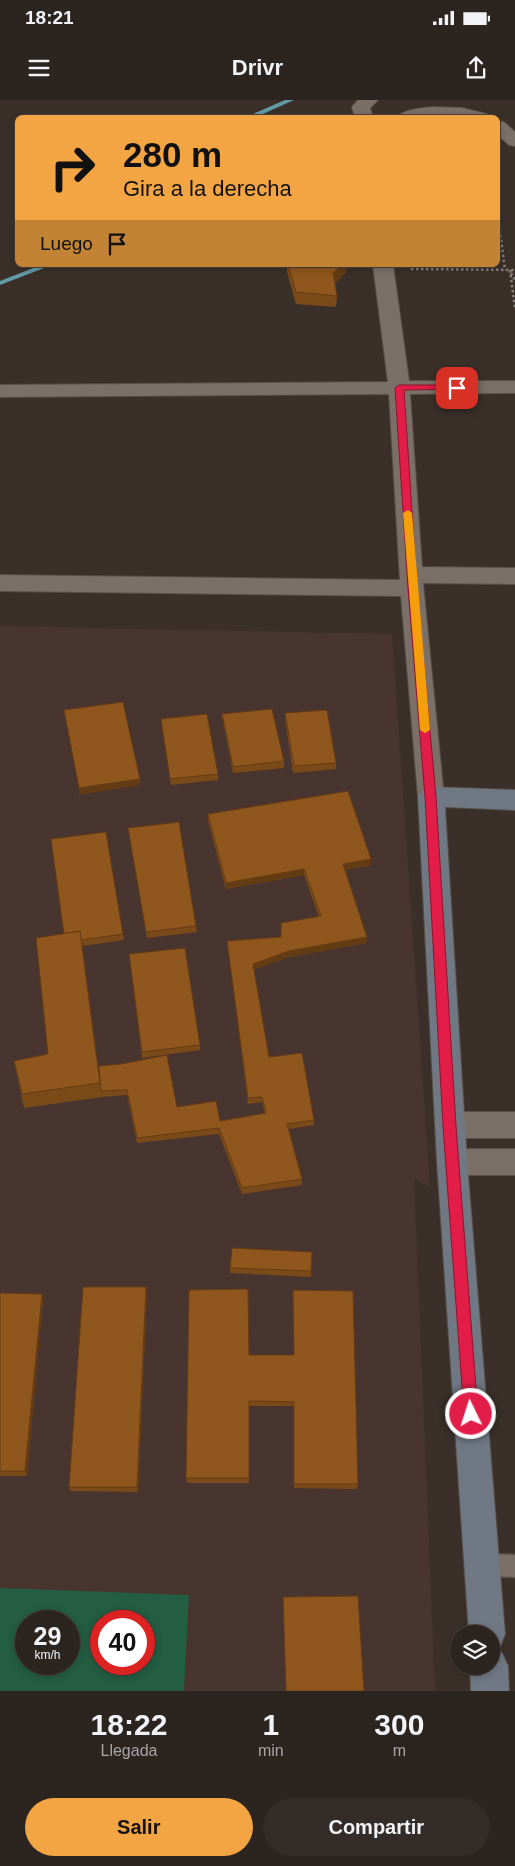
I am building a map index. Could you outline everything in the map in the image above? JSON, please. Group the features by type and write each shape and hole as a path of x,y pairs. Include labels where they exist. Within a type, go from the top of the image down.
{"street":[{"path":"363,115 361,107 370,100"},
{"path":"418,115 435,111 455,111 470,115"},
{"path":"500,119 515,141"},
{"path":"393,267 412,581 431,797 452,1162 485,1625"},
{"path":"0,391 515,387"},
{"path":"0,583 412,581 515,576"},
{"path":"431,797 515,800"},
{"path":"450,1126 515,1124"},
{"path":"452,1162 515,1162"},
{"path":"489,1675 490,1691"}],"lane":[{"path":"482,1566 515,1566"}],"path":[{"path":"500,231 505,270"},
{"path":"393,267 515,270"},
{"path":"510,270 515,280"},
{"path":"510,270 515,309"}],"shaded area":[{"path":"0,626 392,634 430,1187 414,1179 435,1691 0,1691"}],"green space":[{"path":"0,1588 189,1595 184,1691 0,1691"}],"building":[{"path":"289,267 340,267 333,273 337,296 296,292"},
{"path":"123,702 140,779 79,788 64,710"},
{"path":"272,709 284,761 233,767 222,714"},
{"path":"327,710 336,763 294,766 285,713"},
{"path":"207,714 218,774 170,779 161,719"},
{"path":"348,791 371,859 343,864 367,937 289,951 253,964 269,1057 302,1053 314,1120 287,1124 302,1179 242,1188 219,1128 137,1138 127,1090 101,1091 99,1066 121,1064 167,1055 177,1107 216,1101 220,1121 266,1113 262,1097 248,1098 227,941 281,937 281,923 321,916 304,869 226,883 208,814"},
{"path":"179,822 196,926 146,932 128,828"},
{"path":"106,832 123,934 81,940 80,931 64,934 51,839"},
{"path":"80,931 100,1083 22,1094 14,1061 48,1054 36,938"},
{"path":"185,948 200,1045 142,1052 129,954"},
{"path":"232,1248 312,1252 311,1271 230,1268"},
{"path":"83,1287 146,1287 137,1487 69,1487"},
{"path":"248,1289 249,1355 294,1355 293,1290 353,1291 358,1484 294,1484 294,1402 249,1401 249,1478 186,1478 189,1290"},
{"path":"0,1293 42,1294 25,1471 0,1471"},
{"path":"358,1596 364,1691 286,1691 283,1597"}],"waterway":[{"path":"254,115 291,100"},
{"path":"0,283 43,267"}],"slow traffic":[{"path":"408,513 412,588 425,730"}],"route":[{"path":"457,388 399,388 412,588 431,797 450,1126 471,1414"}]}
